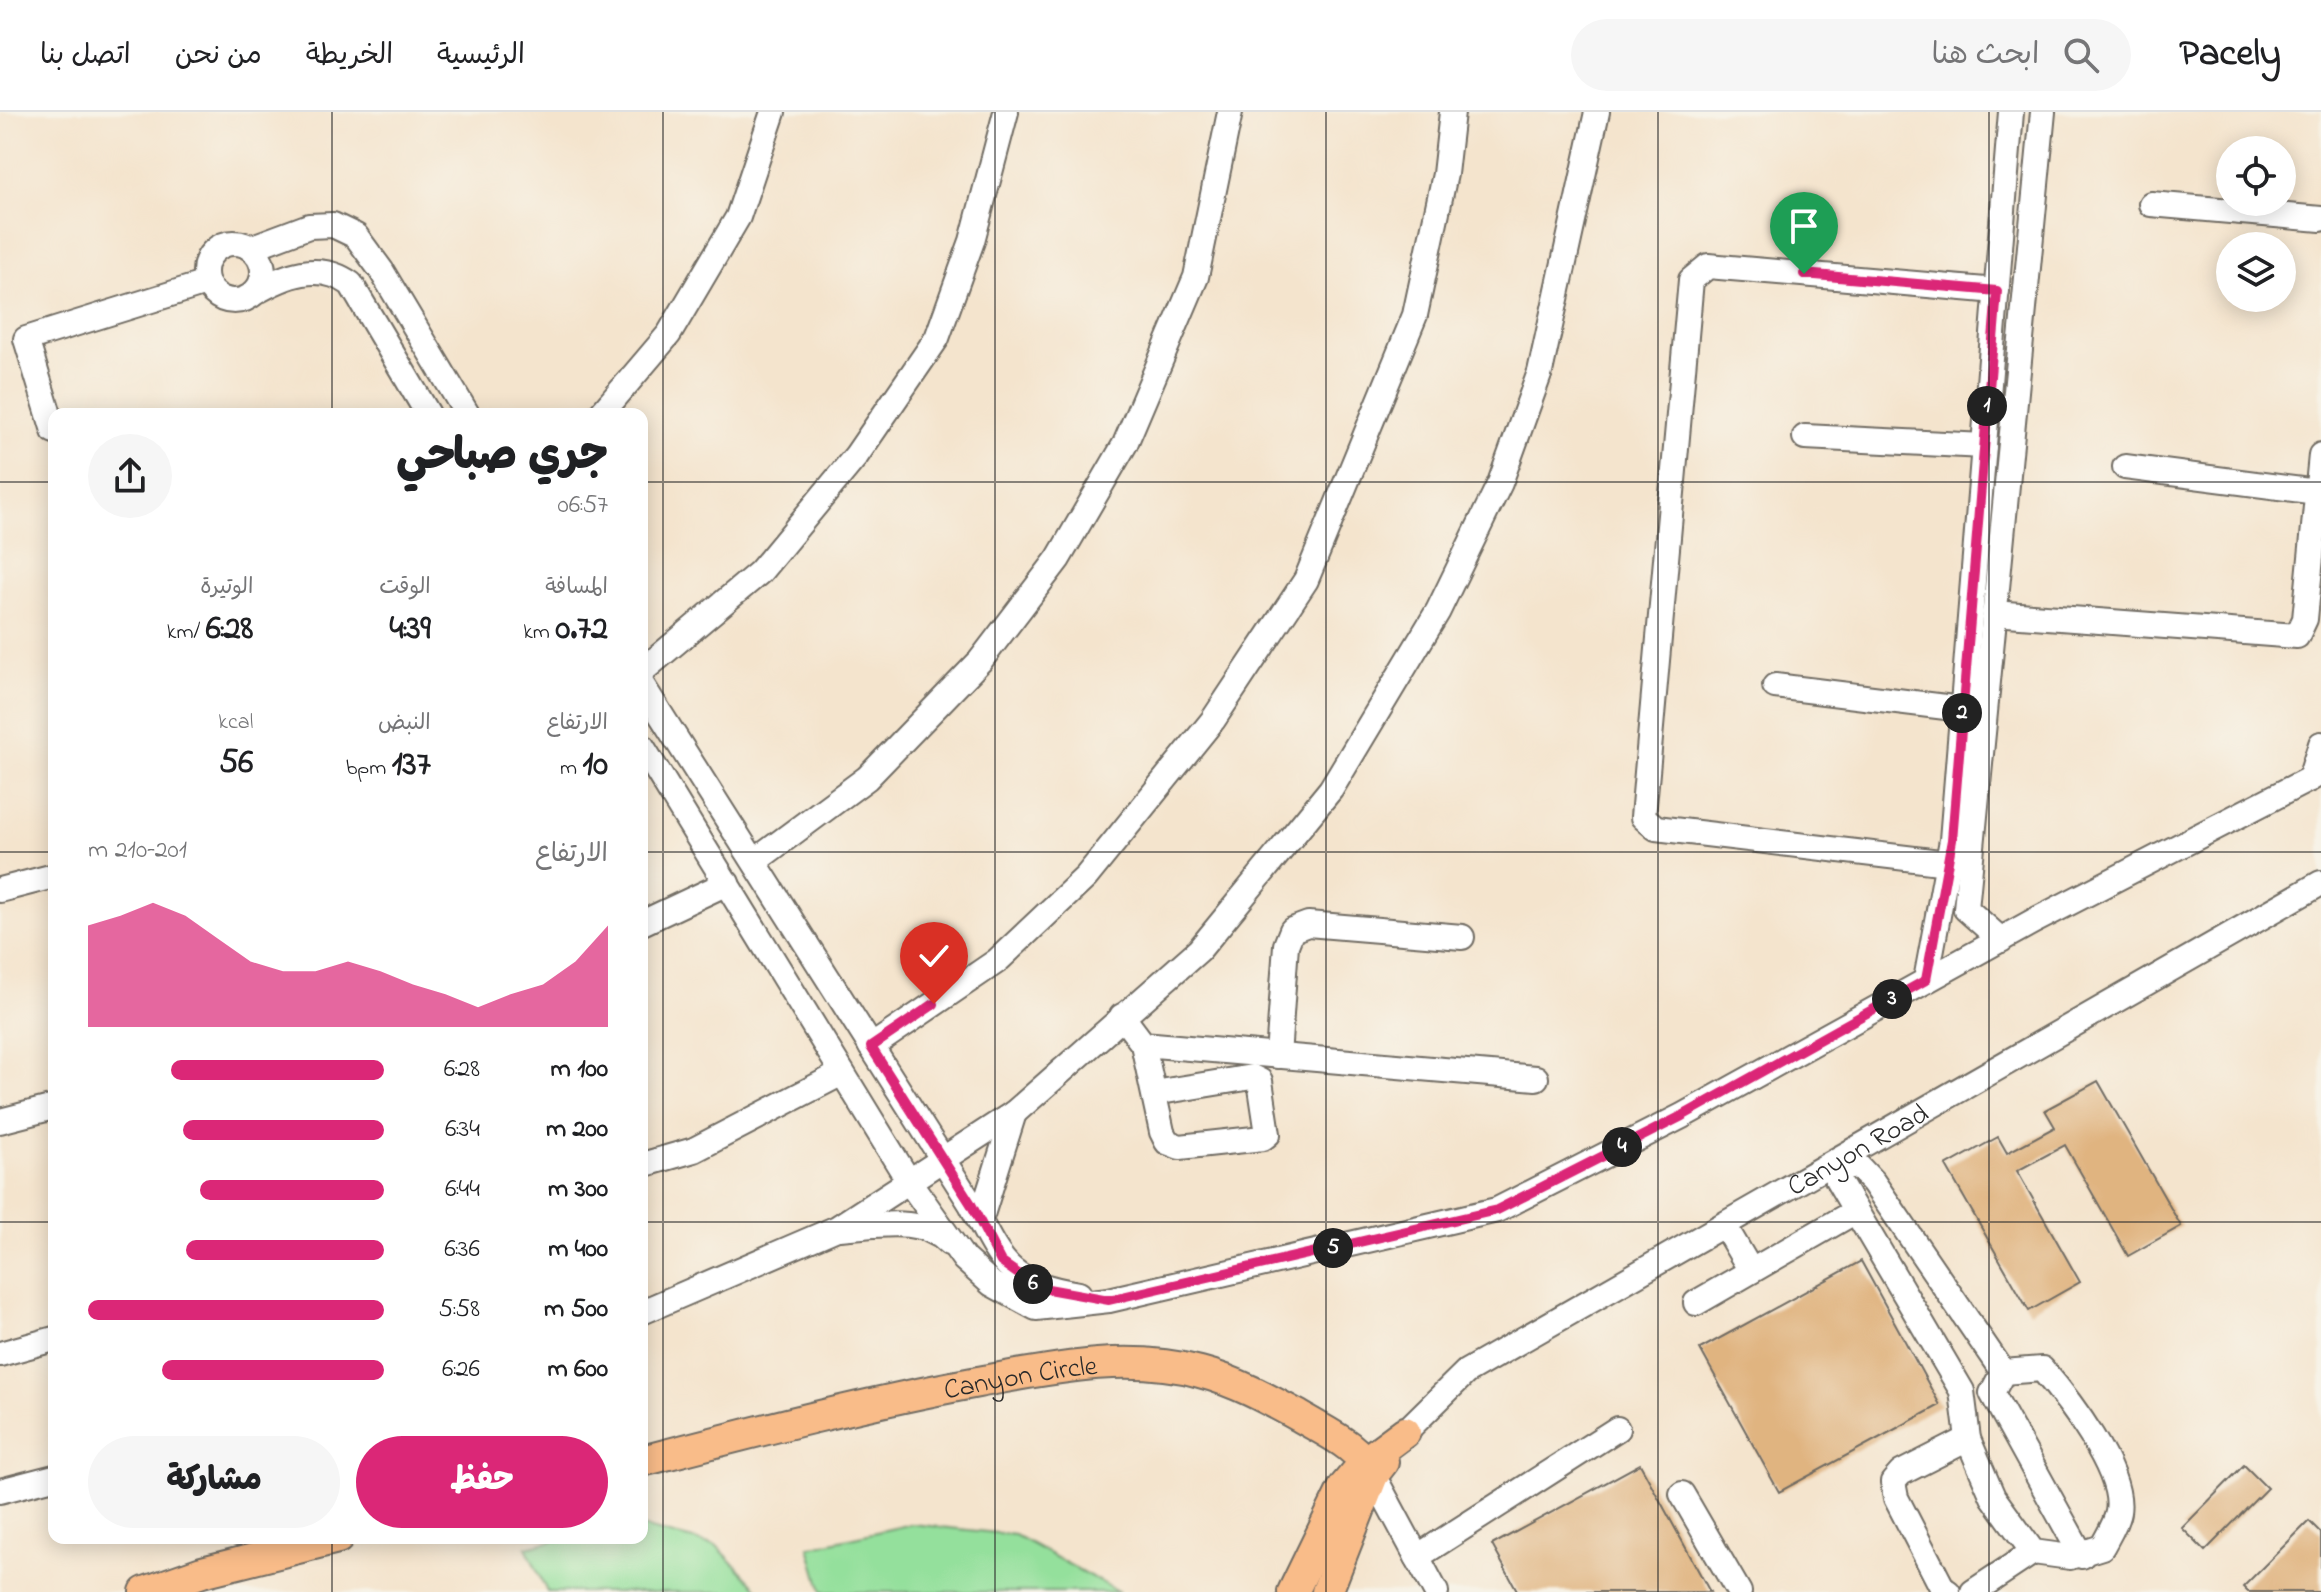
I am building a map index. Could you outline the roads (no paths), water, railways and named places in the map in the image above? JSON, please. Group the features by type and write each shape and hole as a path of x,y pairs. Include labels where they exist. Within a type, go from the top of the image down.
{"main road":[{"name":"Canyon Circle","path":"648,1459 881,1400 1056,1368 1134,1363 1199,1371 1260,1395 1350,1445 1369,1468"},
{"name":"Canyon Road","path":"1293,1592 1344,1487 1369,1468 1405,1432"},
{"name":"Canyon Road","path":"1327,1592 1369,1468"},
{"path":"145,1592 202,1572 314,1544"}],"street":[{"path":"606,408 669,334 738,217 773,112"},
{"path":"648,666 760,572 856,456 937,338 972,241 1006,112"},
{"path":"755,861 867,778 980,661 1058,559 1125,444 1196,277 1230,112"},
{"path":"871,1047 997,961 1086,877 1213,720 1306,580 1415,315 1445,174 1452,112"},
{"path":"648,1309 837,1228 943,1163 1014,1113 1199,950 1331,789 1438,611 1500,483 1540,372 1588,166 1597,112"},
{"path":"1926,980 1948,863 2011,112"},
{"path":"2001,940 1966,909 2043,112"},
{"path":"2151,204 2321,219"},
{"path":"250,248 309,226 333,225 356,236 381,270 463,408"},
{"path":"254,293 263,278 263,266 250,248 240,243 224,244 214,250 204,270 206,283 222,299 233,301 254,293 281,277 318,271 339,275 351,284 424,408"},
{"path":"1948,863 1656,828 1643,817 1691,280 1708,266 1997,291"},
{"path":"48,411 26,339 206,283"},
{"path":"1805,437 1984,446"},
{"path":"1994,613 2297,636 2305,619 2321,455"},
{"path":"2125,467 2317,492"},
{"path":"1775,686 1962,709"},
{"path":"648,694 980,1221 1001,1262 1037,1287 1109,1300"},
{"path":"837,1228 911,1224 941,1235 992,1284 1036,1308 1109,1300 1497,1210 1682,1116 1926,980 2316,776 2321,744"},
{"path":"648,756 910,1183 964,1259"},
{"path":"0,890 48,878"},
{"path":"648,920 727,883"},
{"name":"Canyon Road","path":"1405,1432 1466,1372 1724,1225 1843,1166 2321,883"},
{"path":"1278,1056 1286,945 1292,930 1308,924 1462,937"},
{"path":"1122,1016 1143,1044 1162,1132 1167,1142 1180,1147 1263,1138 1268,1134 1260,1081 1252,1077 1154,1093"},
{"path":"1143,1044 1536,1078"},
{"path":"648,1163 694,1150 842,1073"},
{"path":"0,1121 48,1109"},
{"path":"980,1221 1014,1113"},
{"path":"1843,1166 1854,1212 1962,1391 1968,1439 1993,1497 2033,1552"},
{"path":"1843,1166 1873,1182 2003,1372"},
{"path":"1696,1303 1854,1212"},
{"path":"1724,1225 1751,1271"},
{"path":"0,1354 48,1341"},
{"path":"1973,1592 2033,1552 2082,1556 2102,1547 2118,1511 2112,1475 2068,1399 2042,1369 2003,1372"},
{"path":"2003,1372 1992,1393 2082,1556"},
{"path":"1417,1557 1617,1429"},
{"path":"1948,1592 1943,1589 1896,1498 1893,1482 1901,1473 1968,1439"},
{"path":"1369,1468 1436,1592"},
{"path":"0,1491 48,1479"},
{"path":"1682,1494 1739,1592"}]}
